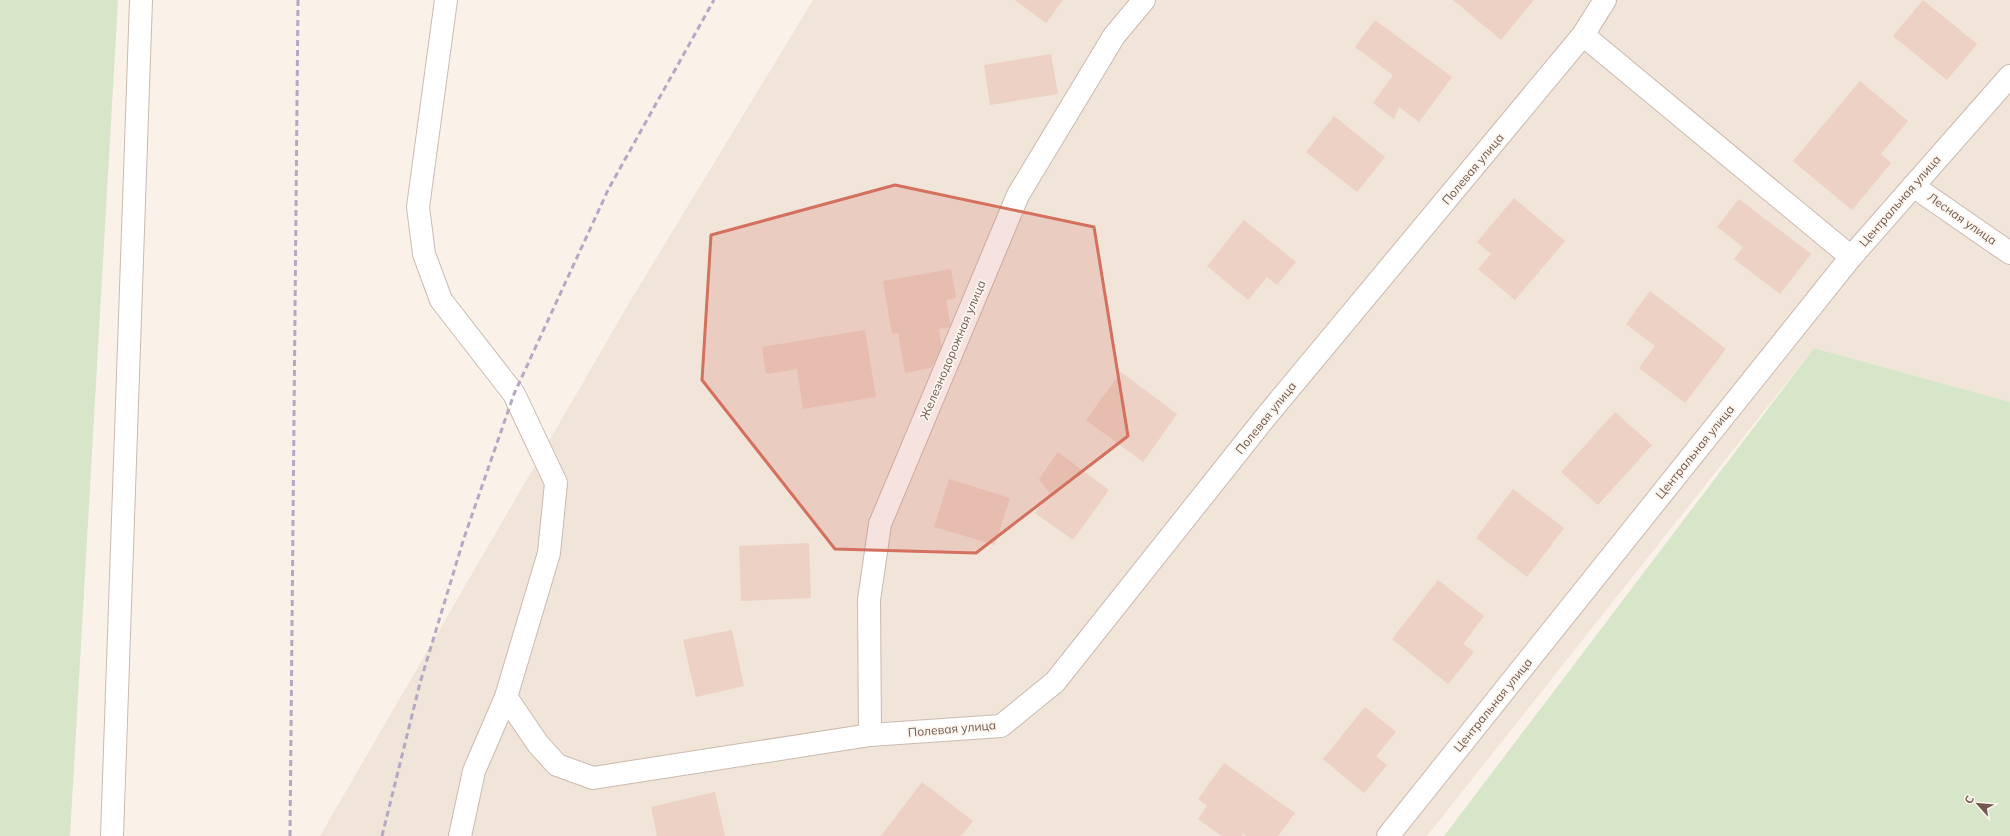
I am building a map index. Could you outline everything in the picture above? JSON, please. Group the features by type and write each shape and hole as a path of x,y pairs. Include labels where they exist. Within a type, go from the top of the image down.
{"street":[{"path":"112,836 141,0"},
{"path":"446,0 418,207 424,254 441,300 514,394 556,483 549,553 506,697 474,771 460,836"},
{"name":"Железнодорожная улица","path":"870,735 868,600 880,524 1018,195 1114,36 1144,0"},
{"name":"Полевая улица","path":"506,697 538,744 557,765 593,778 870,735 1001,726 1055,682 1264,419 1583,35 1605,0"},
{"path":"1583,35 1851,257"},
{"name":"Центральная улица","path":"1388,836 1851,257 2010,76"},
{"name":"Лесная улица","path":"1913,186 2010,253"}],"highlighted area":[{"path":"895,185 1094,227 1128,436 976,553 835,549 702,380 711,235"}],"shaded area":[{"path":"813,0 2010,0 2010,402 1814,348 1427,836 320,836 632,298"}],"green space":[{"path":"0,0 118,0 70,836 0,836"},
{"path":"1814,348 2010,402 2010,836 1444,836"}],"building":[{"path":"1015,0 1063,0 1046,23"},
{"path":"1453,0 1534,0 1501,40"},
{"path":"1923,0 1977,44 1947,80 1893,36"},
{"path":"1375,20 1452,77 1419,122 1399,107 1394,119 1373,103 1393,75 1355,47"},
{"path":"1051,54 1058,94 990,105 984,65"},
{"path":"1860,81 1908,121 1881,154 1891,163 1852,210 1793,161"},
{"path":"1334,116 1385,157 1357,192 1306,152"},
{"path":"1514,198 1565,241 1515,300 1478,269 1491,254 1477,242"},
{"path":"1739,199 1811,254 1780,294 1734,259 1743,247 1717,227"},
{"path":"1244,220 1296,262 1277,285 1267,277 1248,300 1207,266"},
{"path":"951,269 956,298 946,300 951,327 939,329 942,350 931,368 905,373 898,333 892,334 883,281"},
{"path":"1650,291 1726,349 1685,403 1639,368 1655,346 1626,324"},
{"path":"865,330 876,397 803,409 797,369 766,374 762,347"},
{"path":"1121,372 1177,414 1143,462 1086,420"},
{"path":"1615,412 1652,445 1598,505 1561,472"},
{"path":"1058,452 1109,490 1073,540 1035,513 1050,493 1039,479"},
{"path":"949,479 1010,498 995,545 934,527"},
{"path":"1513,489 1564,528 1527,577 1476,538"},
{"path":"809,543 811,598 741,601 739,546"},
{"path":"1438,580 1484,616 1463,644 1474,652 1448,684 1392,639"},
{"path":"732,630 744,686 696,697 683,640"},
{"path":"1365,707 1396,732 1376,756 1387,765 1364,793 1323,759"},
{"path":"1224,763 1295,813 1278,836 1246,836 1243,833 1241,836 1222,836 1198,819 1207,806 1198,799"},
{"path":"922,782 973,821 961,836 881,836"},
{"path":"715,792 725,836 657,836 651,807"}],"railway":[{"path":"290,836 298,0"},
{"path":"382,836 420,683 464,538 514,394 609,188 714,0"}]}
